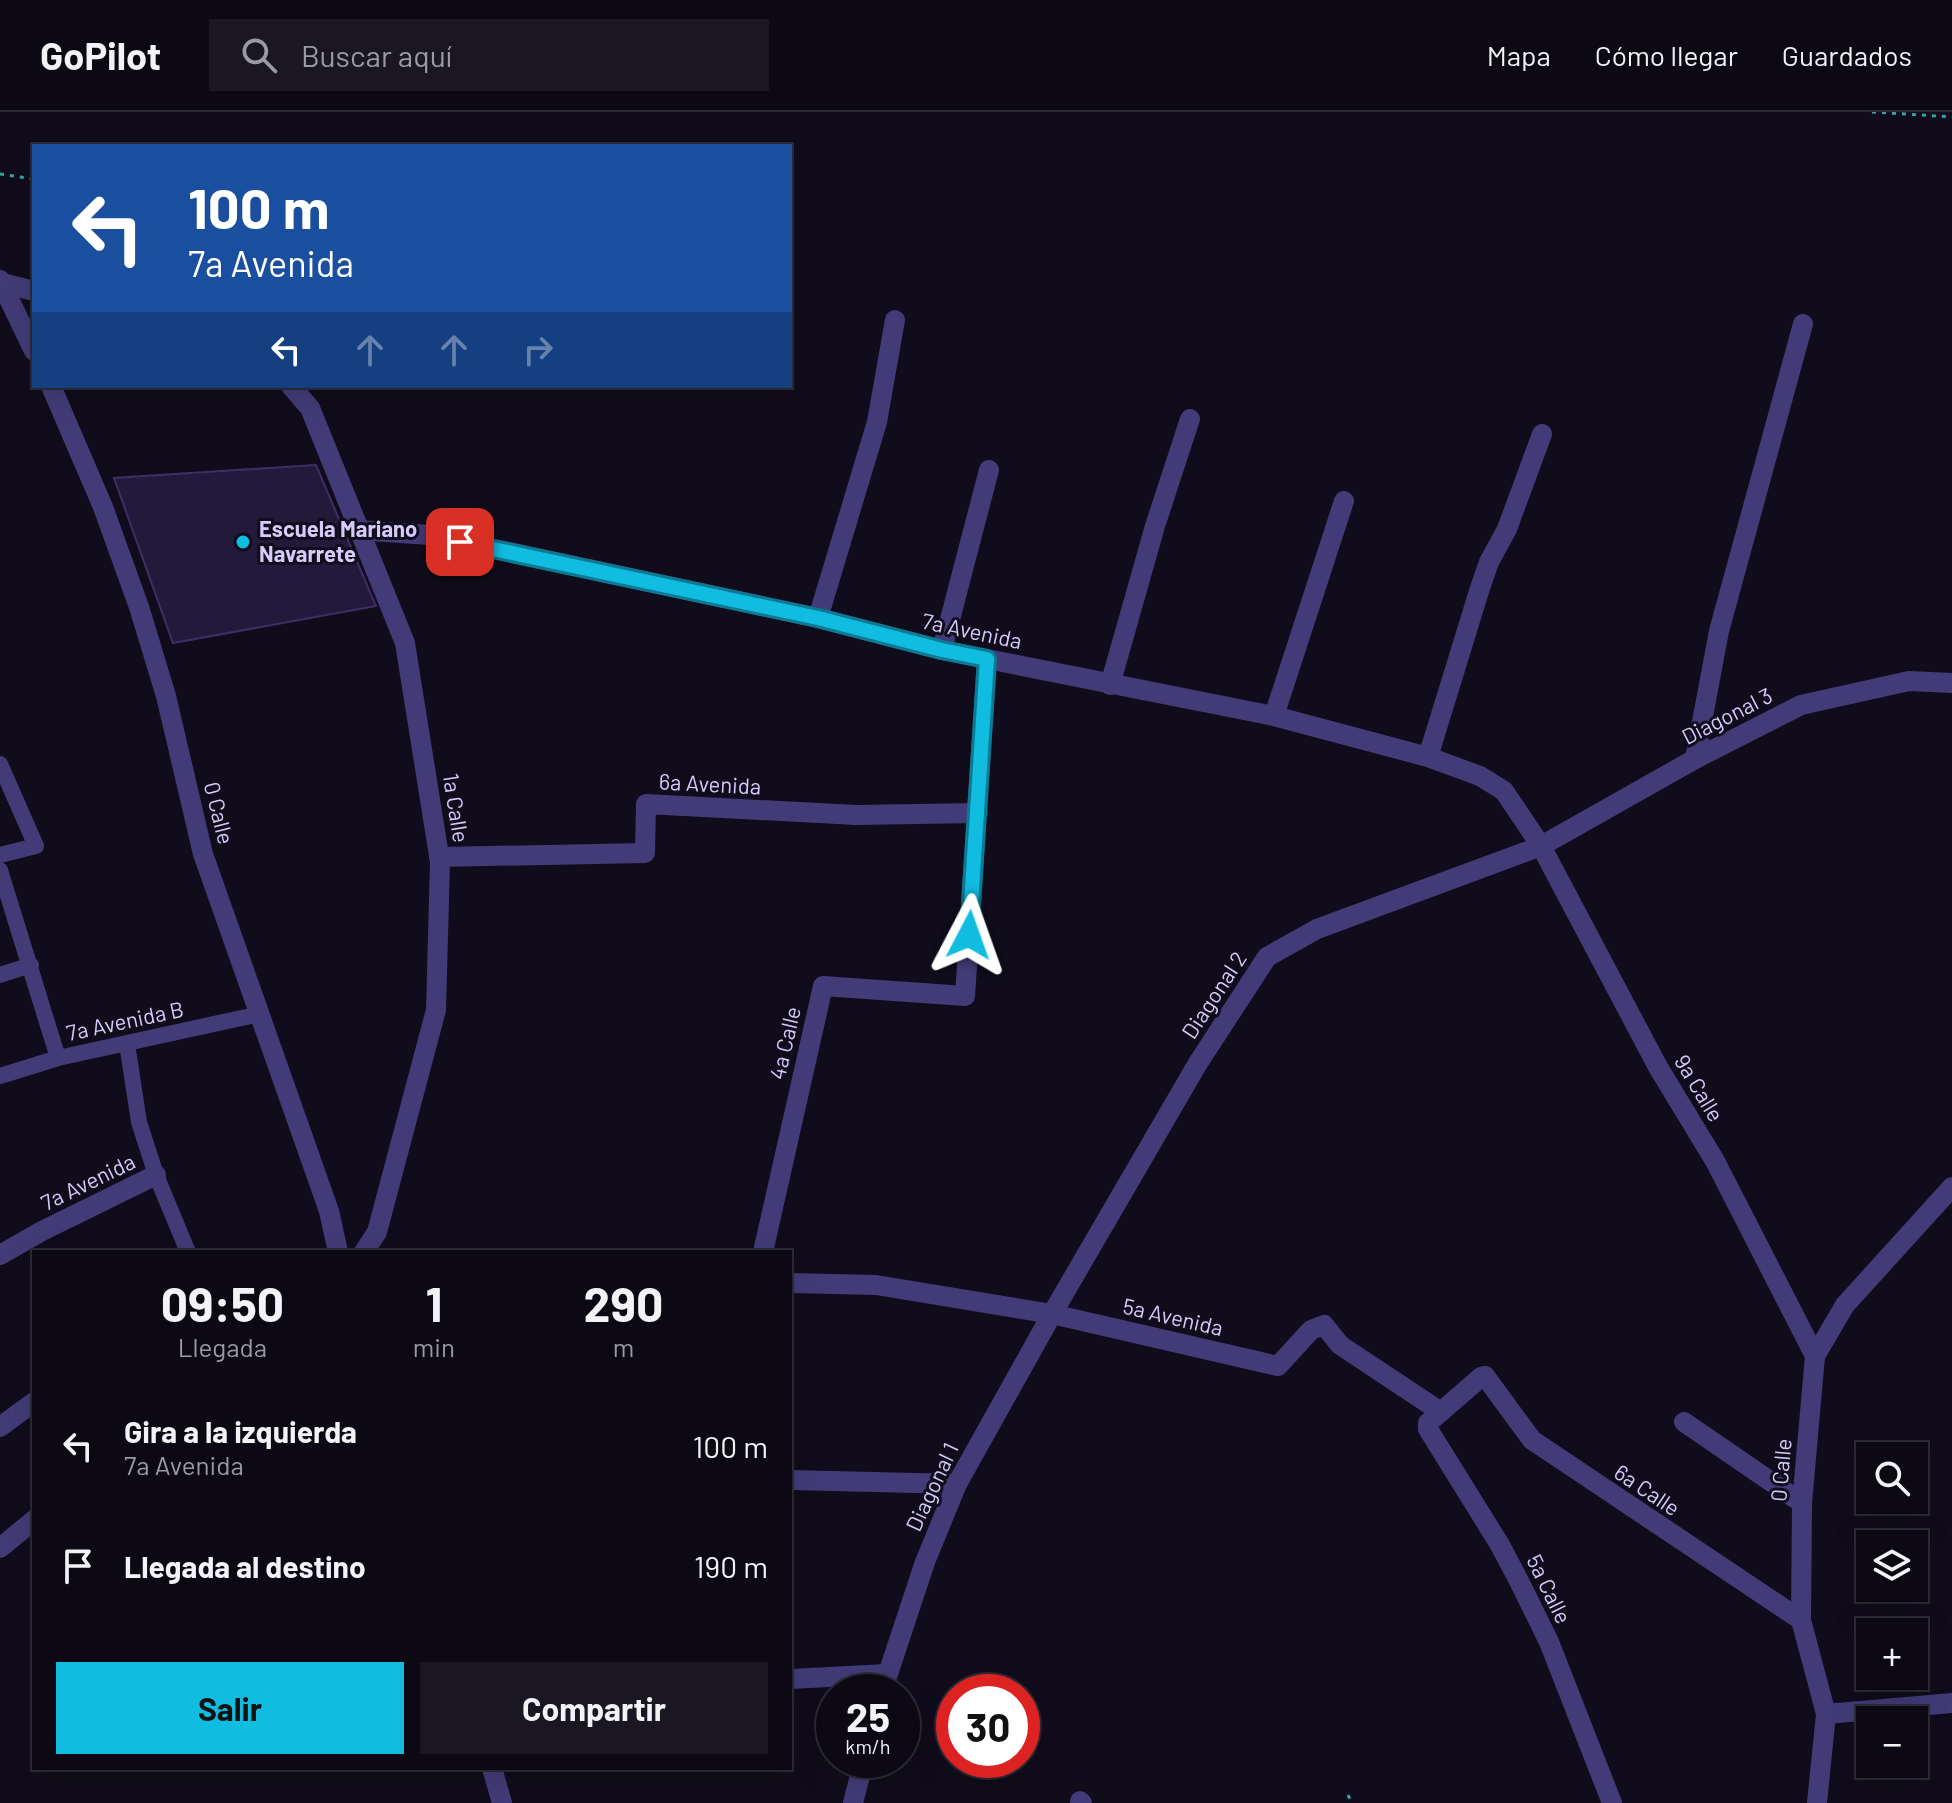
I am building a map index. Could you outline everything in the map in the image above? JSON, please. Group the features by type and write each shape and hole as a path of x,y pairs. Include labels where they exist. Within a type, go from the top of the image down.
{"street":[{"path":"1,282 32,290"},
{"path":"1,282 32,347"},
{"path":"818,618 877,422 895,320"},
{"path":"1695,759 1719,631 1803,324"},
{"name":"0 Calle","path":"52,388 103,507 139,607 166,696 203,854 329,1211 338,1250"},
{"name":"1a Calle","path":"293,388 310,408 405,643 439,857 436,1010 377,1232 365,1250"},
{"path":"1110,685 1155,526 1190,419"},
{"path":"1428,757 1489,562 1507,529 1542,434"},
{"path":"942,650 989,470"},
{"path":"1274,716 1344,501"},
{"name":"7a Avenida","path":"357,530 430,535 818,618 942,650 1274,716 1428,757 1480,776 1504,791 1541,846"},
{"name":"4a Calle","path":"763,1250 823,986 965,996 987,659"},
{"name":"Diagonal 3","path":"1541,846 1695,759 1801,705 1909,681 1952,683"},
{"path":"0,764 36,846 0,855"},
{"name":"6a Avenida","path":"439,857 645,853 646,804 856,815 978,813"},
{"name":"Diagonal 2","path":"1052,1314 1198,1063 1267,957 1317,929 1541,846"},
{"name":"9a Calle","path":"1541,846 1658,1067 1715,1161 1815,1356"},
{"path":"0,870 58,1058"},
{"path":"0,975 31,965"},
{"name":"7a Avenida B","path":"0,1076 58,1058 260,1014"},
{"path":"127,1044 136,1108 156,1175 187,1250"},
{"name":"7a Avenida","path":"0,1255 156,1175"},
{"name":"0 Calle","path":"1817,1803 1826,1714 1801,1620 1802,1503 1815,1356 1845,1305 1952,1187"},
{"name":"5a Avenida","path":"792,1283 876,1285 1052,1314 1278,1366 1311,1330 1324,1325 1340,1345 1441,1412"},
{"name":"Diagonal 1","path":"887,1674 925,1562 957,1484 1052,1314"},
{"name":"6a Calle","path":"1441,1412 1481,1377 1488,1378 1532,1440 1801,1620"},
{"path":"0,1427 32,1403"},
{"name":"5a Calle","path":"1441,1412 1428,1423 1428,1429 1519,1581 1549,1642 1612,1803"},
{"path":"1684,1422 1802,1503"},
{"path":"792,1480 957,1484"},
{"path":"0,1548 32,1522"},
{"path":"792,1679 816,1680"},
{"path":"1826,1714 1952,1703"},
{"path":"493,1770 502,1803"},
{"path":"853,1803 859,1778"}],"path":[{"path":"1872,112 1952,117"},
{"path":"0,174 32,179"},
{"path":"1348,1795 1352,1803"}],"building":[{"name":"Escuela Mariano Navarrete","path":"316,465 376,606 173,643 114,478"}],"place":[{"name":"Escuela Mariano Navarrete","path":"243,542"}],"route":[{"path":"460,542 818,618 987,659 969,935"}]}
